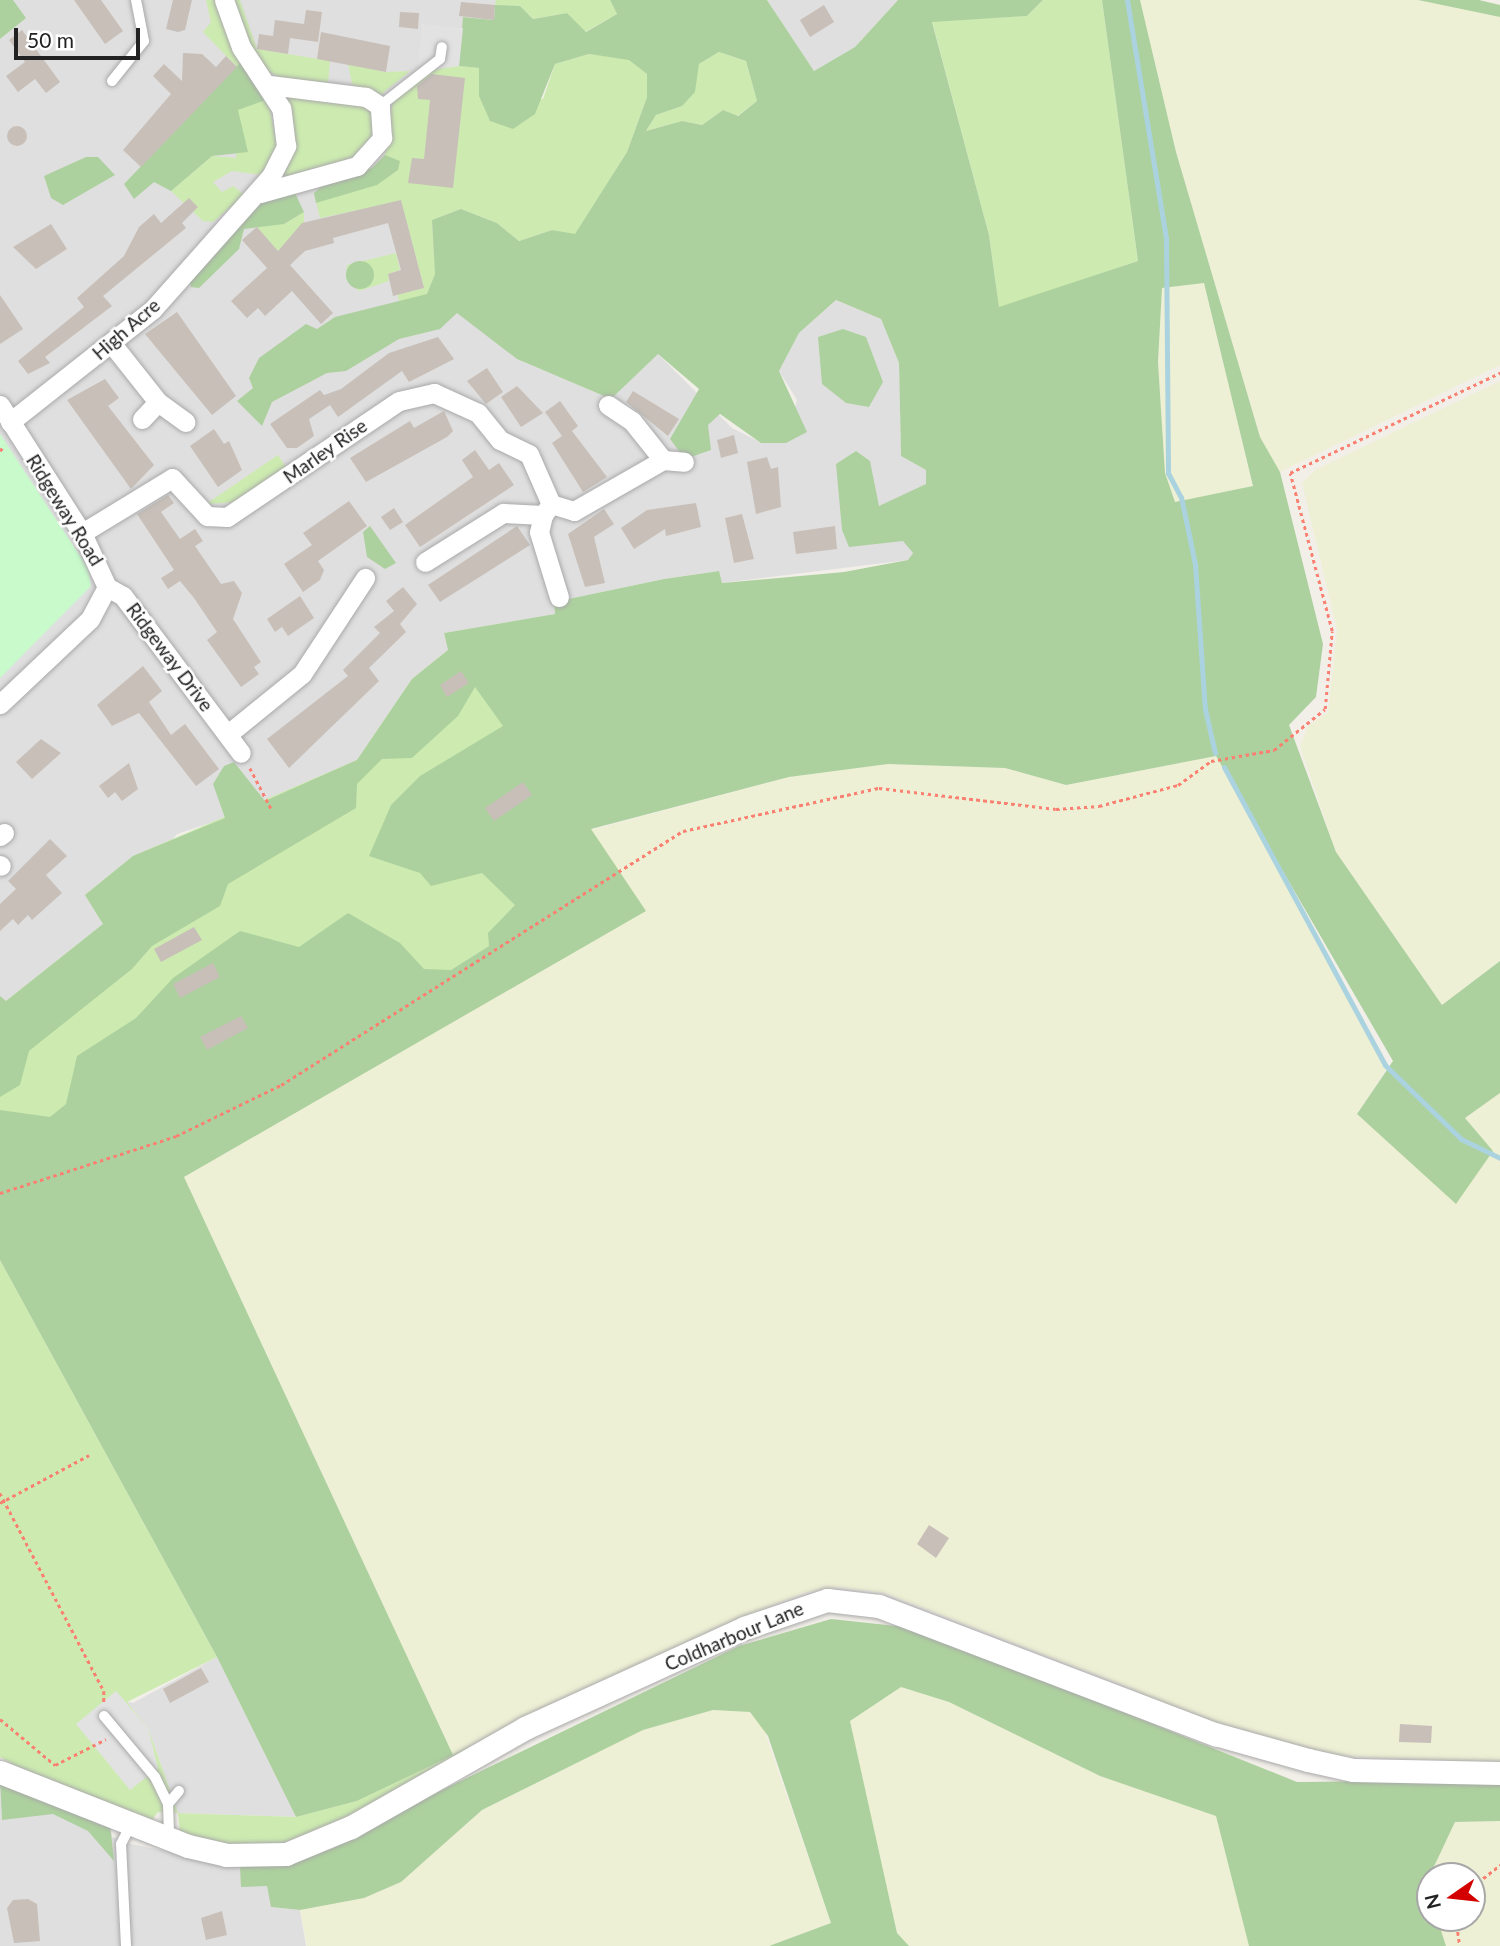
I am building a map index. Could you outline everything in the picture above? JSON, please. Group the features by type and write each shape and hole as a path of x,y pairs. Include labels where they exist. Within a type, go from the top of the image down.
{"street":[{"name":"High Acre","path":"5,414 112,344 153,309 260,193 286,146 270,85 241,47 224,0"},
{"path":"260,193 368,160 382,138 380,106 352,93 270,85"},
{"path":"112,344 158,402 186,422"},
{"name":"Marley Rise","path":"82,533 172,478 207,516 227,517 418,392 478,413 500,440 529,454 547,510 539,532 559,597"},
{"path":"142,419 158,402"},
{"path":"608,405 632,421 663,460"},
{"name":"Ridgeway Road","path":"0,704 90,619 107,587 82,533 5,414"},
{"path":"425,562 503,513 574,511 663,460 684,462"},
{"path":"228,734 302,674 357,582"},
{"name":"Ridgeway Drive","path":"107,587 123,596 241,753"},
{"name":"Coldharbour Lane","path":"0,1772 129,1828 257,1857 315,1844 525,1728 744,1628 827,1600 879,1606 1215,1734 1308,1760 1353,1770 1500,1773"}],"lane":[{"path":"112,81 144,41 136,0"},
{"path":"380,106 440,59 442,47"},
{"path":"104,1716 155,1777 168,1804 169,1839"},
{"path":"168,1804 179,1791"},
{"path":"126,1946 121,1844 129,1828"}],"path":[{"path":"1290,740 1325,709 1332,631 1290,473 1500,373"},
{"path":"0,1193 176,1136 281,1085 683,831 879,788 1056,809 1099,806 1178,785 1211,761 1233,759 1300,736"},
{"path":"241,753 272,810"},
{"path":"2,1502 89,1455"},
{"path":"0,1493 2,1502 104,1691 104,1716"},
{"path":"0,1719 55,1765 117,1731"}],"shaded area":[{"path":"0,0 610,0 494,20 463,17 463,315 517,359 611,399 657,353 732,428 762,443 786,443 797,400 779,371 799,333 836,300 881,319 899,363 901,456 926,470 927,532 908,560 722,583 718,571 664,579 554,602 555,614 444,633 448,650 412,679 357,760 255,808 177,834 103,924 0,1006"},
{"path":"767,0 898,0 855,47 814,71"},
{"path":"422,24 463,28 459,66 426,71 418,64"},
{"path":"217,1657 296,1817 178,1813 148,1728 126,1701 133,1703"},
{"path":"116,1691 148,1728 158,1768 130,1790 76,1724"},
{"path":"0,1777 110,1824 112,1837 131,1844 240,1866 267,1886 272,1907 300,1910 306,1946 0,1946"}],"green space":[{"path":"0,0 13,0 26,18 0,39"},
{"path":"206,0 217,0 242,61 237,67 203,32 211,22"},
{"path":"230,0 240,0 257,49 330,61 328,83 287,81 267,71 251,51"},
{"path":"496,0 610,0 617,14 585,32 567,13 533,19 520,6 495,5"},
{"path":"610,0 767,0 814,71 855,47 898,0 1043,0 1027,16 932,22 989,235 999,307 1138,261 1102,0 1140,0 1176,152 1260,437 1280,472 1323,644 1316,697 1289,725 1336,852 1442,1005 1500,961 1500,1093 1465,1118 1493,1151 1456,1204 1357,1114 1393,1061 1216,756 1066,785 1005,768 888,764 789,777 591,829 646,911 184,1177 453,1755 357,1801 296,1817 217,1657 0,1260 0,1110 50,1117 66,1104 77,1056 136,1018 173,978 240,931 299,947 348,913 400,943 424,969 451,970 489,946 488,933 515,905 482,873 431,886 420,873 369,856 391,805 420,776 503,726 475,687 458,716 412,758 382,759 357,784 356,808 228,884 220,906 152,946 132,969 29,1051 20,1085 0,1097 0,996 6,1001 103,924 85,895 133,856 225,818 213,784 224,766 234,762 265,801 357,760 412,679 448,650 444,633 555,614 554,602 664,579 719,571 722,583 844,572 908,560 913,553 903,541 849,547 842,530 836,464 856,451 870,461 879,506 926,484 926,470 901,456 899,363 881,319 836,300 799,333 779,371 807,432 786,443 761,443 720,414 708,425 711,450 685,459 670,439 699,389 658,354 611,399 517,359 457,313 440,329 399,339 346,371 327,373 272,402 262,426 237,401 253,388 249,378 259,358 306,324 317,329 335,317 427,294 435,274 432,220 461,209 497,223 519,241 552,230 575,234 627,152 647,97 647,74 629,60 589,54 555,64 535,114 513,129 490,121 479,96 479,68 459,66 463,17 494,20 495,5 520,6 533,19 567,13 586,32 617,14","holes":["719,52 746,61 757,101 738,116 723,110 702,125 682,121 646,131 656,115 682,106 695,92 699,64","1204,283 1253,486 1175,502 1165,473 1158,362 1162,288"]},
{"path":"1043,0 1102,0 1138,261 999,308 989,235 932,21 1027,16"},
{"path":"1140,0 1418,0 1500,17 1500,365 1280,472 1260,437 1176,152"},
{"path":"1418,0 1479,0 1500,5 1500,17"},
{"path":"719,52 746,61 757,101 737,116 723,110 702,125 682,121 646,131 656,115 682,106 699,64"},
{"path":"589,54 629,59 647,74 647,97 627,152 575,235 552,230 519,241 497,223 461,209 432,220 435,274 427,294 401,304 397,295 424,288 401,201 320,218 314,193 372,168 385,155 392,104 419,73 442,64 479,68 479,96 543,99 555,64"},
{"path":"242,61 268,99 238,110 248,152 212,156 171,191 154,182 134,199 124,184"},
{"path":"348,64 385,72 410,71 379,96 352,84"},
{"path":"285,95 359,102 375,111 378,126 357,156 287,180 279,175"},
{"path":"268,99 277,146 262,175 232,171 213,182 222,192 233,186 245,195 213,222 203,221 171,191 212,156 236,158 238,109"},
{"path":"385,155 400,161 398,170 377,185 316,203 314,193 321,187 372,168"},
{"path":"86,157 98,157 115,175 63,205 51,198 44,176"},
{"path":"294,191 304,212 284,224 244,229 239,249 199,288 191,287 189,278 262,199"},
{"path":"304,212 304,227 278,251 255,225 284,224"},
{"path":"396,253 400,270 388,274 389,281 359,291 346,277 347,265"},
{"path":"360,261 370,265 374,275 370,285 360,289 350,285 346,275 350,265"},
{"path":"1204,283 1253,487 1175,502 1165,473 1158,362 1162,288"},
{"path":"843,329 866,337 883,382 869,407 846,403 822,384 818,337"},
{"path":"1500,381 1500,961 1442,1005 1336,852 1300,746 1308,726 1328,712 1337,630 1302,483 1315,470"},
{"path":"0,434 88,568 91,586 0,678"},
{"path":"278,455 288,470 239,502 206,504"},
{"path":"370,526 396,563 385,569 367,557 363,532"},
{"path":"448,650 614,867 280,1079 0,1188 0,1006 103,924 85,895 133,856 357,760 412,679"},
{"path":"1216,756 1386,1069 1357,1114 1465,1118 1500,1093 1500,1763 1320,1755 1185,1716 1128,1687 885,1593 838,1587 803,1593 716,1629 453,1755 184,1177 645,911 591,830 789,777 888,764 1005,768 1066,785"},
{"path":"0,1260 217,1657 127,1702 148,1728 178,1813 158,1812 151,1821 40,1780 0,1757"},
{"path":"831,1619 915,1628 1297,1782 1500,1780 1500,1821 1455,1822 1436,1862 1416,1862 1416,1932 1442,1932 1446,1946 1249,1946 1216,1816 1100,1776 949,1702 901,1687 850,1721 897,1933 909,1946 769,1946 831,1923 768,1736 750,1712 713,1710 643,1730 482,1810 401,1882 364,1898 300,1910 271,1907 267,1886 241,1887 240,1866 380,1820 739,1646"},
{"path":"901,1687 949,1702 1100,1776 1217,1816 1249,1946 909,1946 897,1933 849,1721"},
{"path":"713,1710 750,1712 761,1721 831,1923 769,1946 307,1946 300,1910 364,1898 401,1882 482,1810 643,1730"},
{"path":"468,1747 465,1755 340,1823 278,1846 239,1847 180,1833 178,1813 296,1817 357,1801"},
{"path":"0,1777 110,1824 114,1861 88,1831 53,1814 2,1820"},
{"path":"1500,1821 1500,1946 1446,1946 1442,1932 1486,1932 1486,1862 1436,1862 1455,1822"}],"building":[{"path":"74,0 101,0 123,31 105,44"},
{"path":"173,0 192,0 185,30 178,32 166,29"},
{"path":"461,2 495,5 494,20 459,16"},
{"path":"824,5 834,22 810,37 800,20"},
{"path":"306,10 322,12 318,42 290,38 288,54 257,49 259,34 273,36 275,20 304,24"},
{"path":"400,12 419,13 418,29 399,27"},
{"path":"22,30 60,82 46,93 35,79 18,92 6,76 25,62 9,40"},
{"path":"321,32 390,46 386,72 317,59"},
{"path":"183,53 202,54 216,67 226,56 237,67 141,167 123,150 171,94 153,76 164,64 182,81"},
{"path":"432,74 465,78 453,188 408,183 412,158 424,159 430,100 418,99 417,86"},
{"path":"17,126 24,129 27,136 24,143 17,146 10,143 7,136 10,129"},
{"path":"189,198 198,207 182,223 186,228 103,296 112,306 45,357 50,363 28,374 18,361 84,307 77,298 124,256 139,227 154,214 161,223"},
{"path":"401,200 424,288 393,296 388,274 401,270 388,223 333,238 334,243 305,251 290,265 333,313 321,324 292,291 265,316 258,308 247,318 231,301 267,268 242,240 257,227 278,251 302,223"},
{"path":"51,224 67,249 36,269 13,247"},
{"path":"0,295 23,329 0,344"},
{"path":"177,312 236,396 212,415 145,334"},
{"path":"438,337 454,359 409,382 402,371 338,417 330,405 309,419 314,436 297,448 287,448 270,424 320,390 324,395 341,389 389,353"},
{"path":"487,368 503,392 486,404 467,381"},
{"path":"105,379 119,398 108,406 154,465 131,489 67,400"},
{"path":"517,386 543,413 521,427 501,397"},
{"path":"633,391 679,419 668,436 626,402"},
{"path":"560,401 578,426 572,431 607,477 583,492 552,443 562,436 545,412"},
{"path":"444,411 453,431 447,437 366,482 350,458 410,421 414,428"},
{"path":"214,429 224,444 229,441 242,470 218,487 190,446"},
{"path":"734,435 738,453 721,458 717,440"},
{"path":"475,450 489,470 499,463 514,485 420,547 405,525 473,477 462,460"},
{"path":"767,457 771,469 778,467 781,507 756,514 747,462"},
{"path":"168,495 174,503 161,512 180,539 195,529 203,541 195,546 221,584 234,581 242,593 233,619 261,662 254,667 259,674 241,687 207,640 217,632 194,598 180,581 168,589 161,578 174,570 137,514"},
{"path":"349,501 367,526 318,561 324,570 320,580 303,592 284,564 312,545 303,533"},
{"path":"696,503 701,527 666,536 665,529 634,549 621,528 647,510"},
{"path":"394,508 403,522 390,530 381,517"},
{"path":"604,509 614,524 594,537 605,583 585,587 568,534"},
{"path":"742,514 754,559 734,563 725,518"},
{"path":"517,526 530,545 440,602 428,585"},
{"path":"835,526 837,549 796,554 793,532"},
{"path":"403,587 417,604 400,624 406,632 369,668 379,681 289,768 267,739 348,676 343,670 380,633 374,627 394,611 386,601"},
{"path":"300,596 314,618 288,636 282,627 275,632 267,619"},
{"path":"143,666 162,691 149,702 171,735 185,724 219,769 196,786 139,713 112,726 97,705"},
{"path":"461,671 469,683 447,697 440,685"},
{"path":"41,739 61,753 32,779 16,762"},
{"path":"129,763 138,789 122,801 115,792 108,798 99,786"},
{"path":"523,782 532,795 494,821 485,808"},
{"path":"50,839 67,856 46,875 62,893 32,920 28,915 18,925 13,919 0,931 0,904 16,889 8,881"},
{"path":"194,927 202,940 161,962 154,949"},
{"path":"213,963 220,977 180,998 173,984"},
{"path":"241,1016 248,1028 207,1050 200,1037"},
{"path":"929,1525 949,1538 936,1558 917,1544"},
{"path":"201,1668 209,1682 170,1703 163,1689"},
{"path":"1400,1724 1432,1726 1431,1743 1399,1742"},
{"path":"28,1899 37,1904 40,1941 14,1943 7,1908 13,1900"},
{"path":"222,1911 227,1935 206,1940 201,1918"}],"waterway":[{"path":"1127,0 1166,239 1168,473 1181,497 1195,564 1205,709 1215,753"},
{"path":"1224,767 1385,1065 1461,1139 1500,1158"}]}
